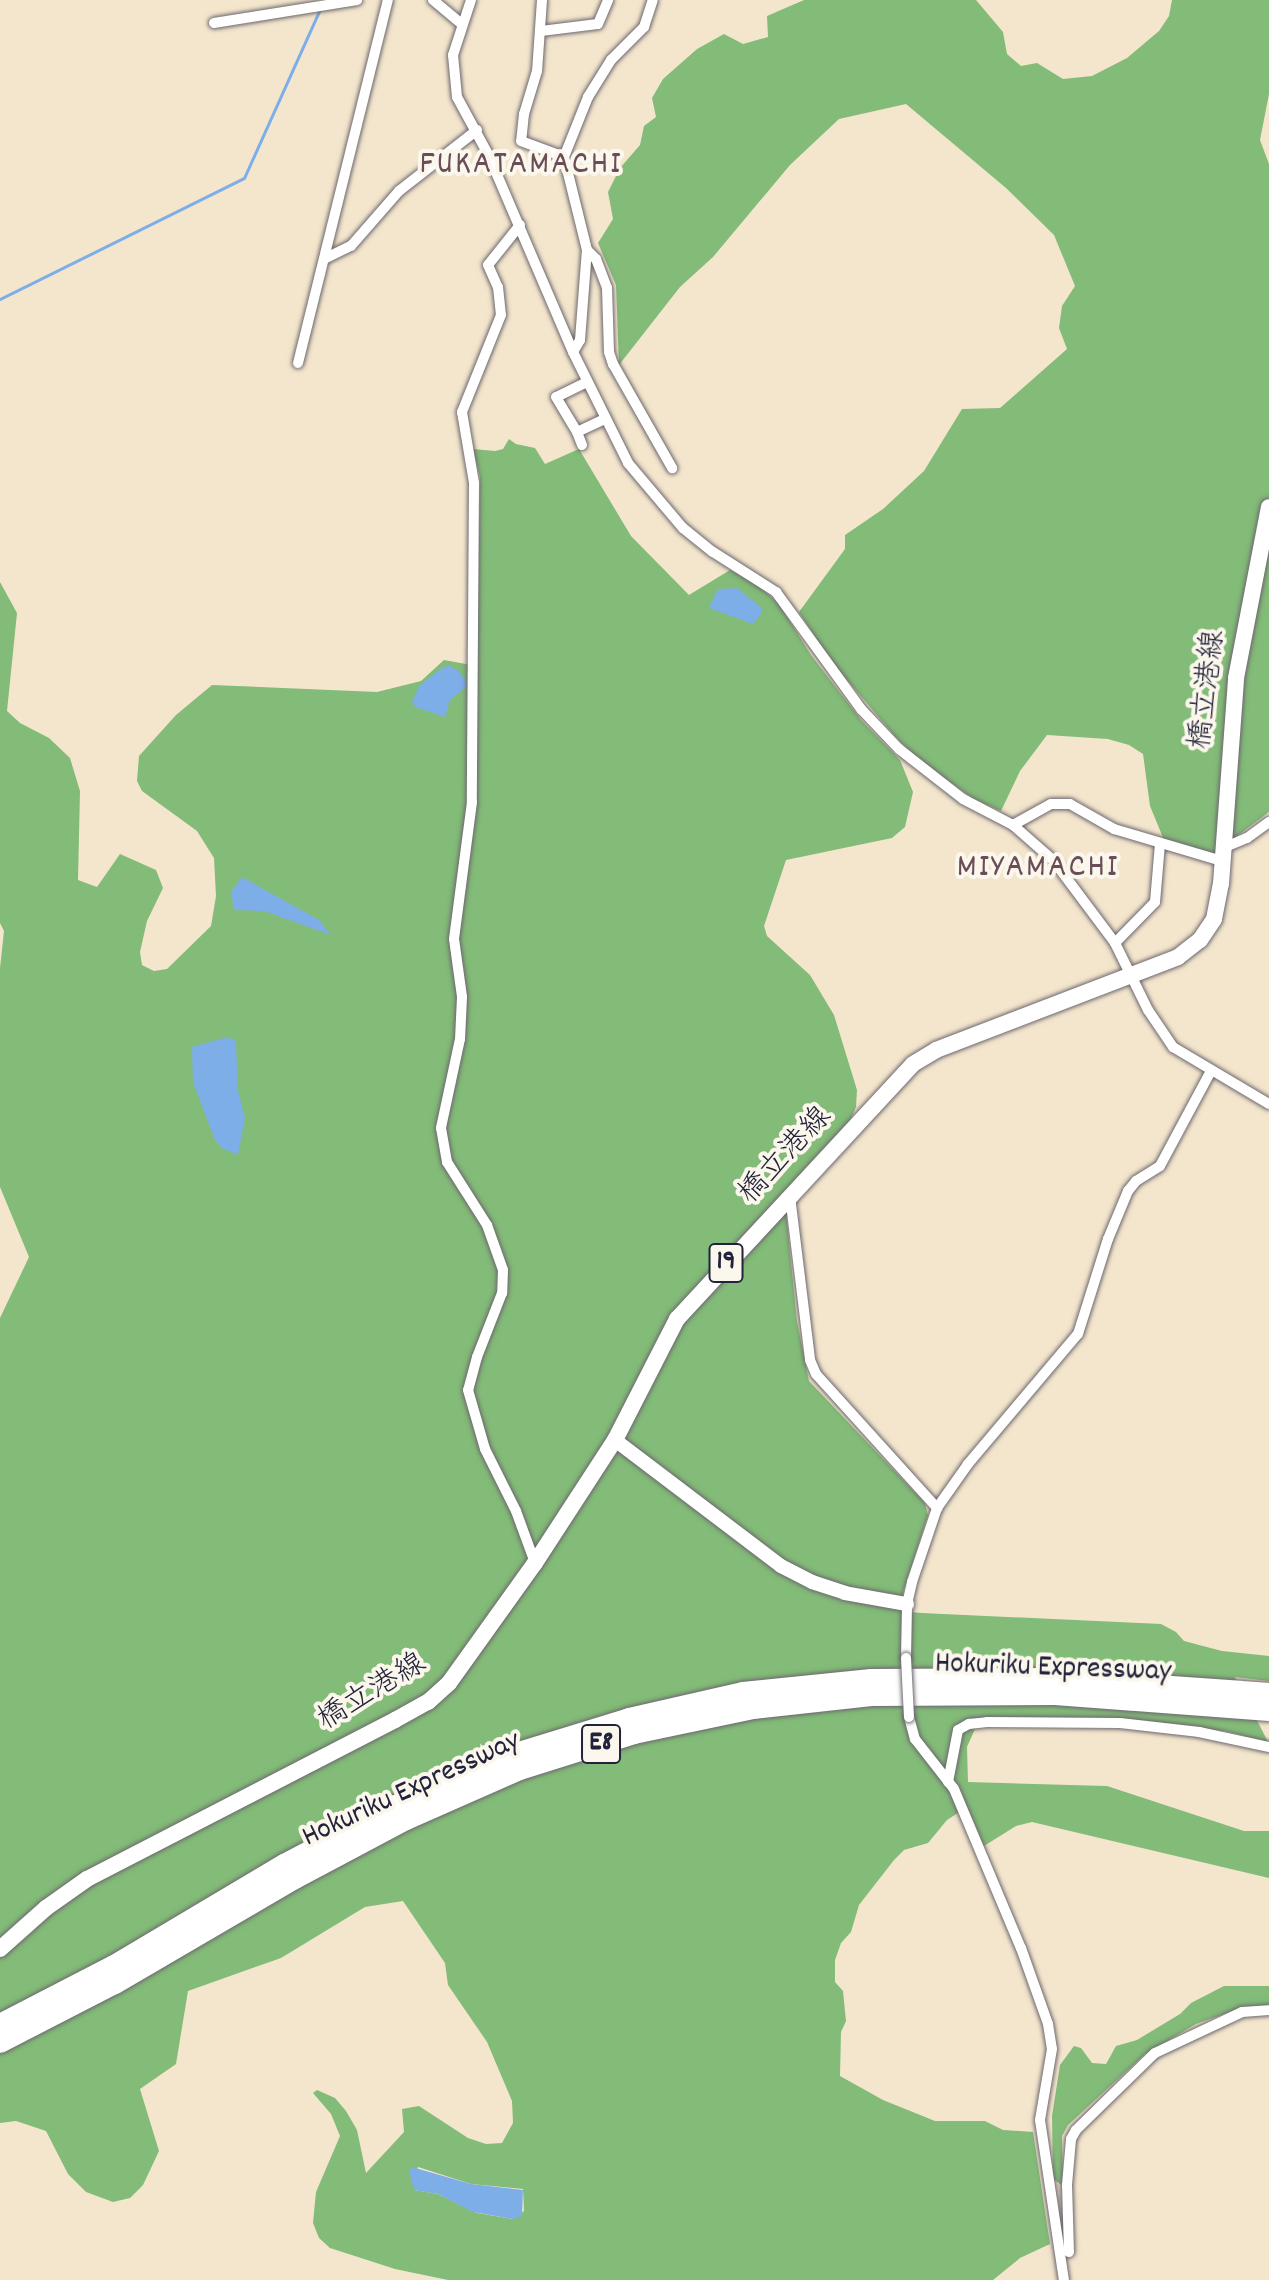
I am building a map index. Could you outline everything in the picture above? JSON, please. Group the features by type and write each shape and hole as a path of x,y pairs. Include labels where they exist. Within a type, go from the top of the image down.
{"highway":[{"name":"Hokuriku Expressway","path":"0,2024 74,1987 284,1864 396,1805 509,1755 629,1718 743,1692 886,1678 1057,1678 1269,1693"},
{"name":"Hokuriku Expressway","path":"0,2043 115,1984 295,1879 406,1820 520,1770 634,1734 753,1709 886,1696 1055,1695 1269,1711"}],"main road":[{"name":"橋立港線","path":"0,1949 46,1908 87,1879 428,1702 449,1683 475,1651 615,1440 677,1319 913,1064 936,1050 1178,957 1200,940 1214,919 1236,678 1269,507"}],"street":[{"path":"214,23 310,4 357,0"},
{"path":"298,363 388,0"},
{"path":"433,0 462,24"},
{"path":"471,0 453,55 457,97 477,130 587,382 605,419 646,487 683,528 713,552 776,592 817,652 882,733 922,769 963,799 1013,825 1066,874 1115,943 1133,974 1148,1010 1173,1047 1269,1104"},
{"path":"542,0 537,71 524,114 521,141 564,157"},
{"path":"573,352 580,340 587,250 564,157 588,97 611,60 644,27 653,0"},
{"path":"541,31 598,24 605,2"},
{"path":"324,259 351,246 399,191 477,130"},
{"path":"520,225 488,265 498,287 501,315 462,412 474,483 472,802 454,939 462,997 460,1039 441,1128 447,1162 487,1225 503,1270 502,1293 477,1357 468,1390 485,1449 516,1511 535,1563"},
{"path":"587,250 596,259 607,288 609,352 613,364 672,468"},
{"path":"582,445 556,397 587,382"},
{"path":"577,432 605,419"},
{"path":"1013,825 1040,808 1060,803 1082,809 1114,829 1160,844 1222,854 1269,822"},
{"path":"1115,943 1155,902 1160,844"},
{"path":"1064,2280 1040,2120 1052,2049 1048,2024 993,1880 948,1782 915,1739 909,1717 907,1604 937,1508 968,1464 1078,1334 1108,1239 1128,1191 1136,1181 1160,1166 1211,1071"},
{"path":"790,1196 810,1360 816,1374 937,1508"},
{"path":"615,1440 781,1566 812,1582 845,1593 907,1604"},
{"path":"948,1782 958,1730 969,1724 987,1722 1120,1723 1199,1732 1269,1747"},
{"path":"1069,2252 1067,2185 1071,2139 1076,2130 1155,2053 1242,2012 1269,2010"}],"green space":[{"path":"804,0 976,0 1003,32 1007,54 1021,66 1037,63 1063,79 1092,76 1127,58 1159,31 1169,16 1172,0 1269,0 1269,94 1260,140 1269,164 1269,812 1213,854 1164,840 1150,806 1143,754 1129,745 1108,739 1047,735 1020,771 1001,811 974,799 919,760 894,735 831,661 799,612 845,549 845,535 883,509 924,471 962,409 1000,408 1067,349 1059,328 1062,306 1075,286 1054,235 1006,188 906,104 839,119 790,165 713,257 680,287 619,365 616,285 598,243 613,219 608,192 620,168 640,145 644,126 656,117 652,98 663,79 697,49 724,34 743,44 768,37 767,16"},
{"path":"509,439 516,444 535,448 545,464 579,449 631,536 689,595 730,570 759,586 779,604 811,655 861,720 900,760 913,792 905,827 892,838 786,860 764,926 767,936 810,975 834,1015 857,1090 856,1107 850,1121 784,1193 797,1321 809,1381 925,1503 928,1515 900,1602 911,1612 922,1613 1161,1624 1176,1632 1184,1641 1222,1651 1269,1656 1269,1681 1235,1677 1268,1742 1225,1731 979,1720 967,1747 968,1782 1107,1786 1244,1831 1269,1831 1269,1878 1032,1822 1016,1826 984,1846 967,1807 947,1820 928,1843 904,1850 894,1860 859,1905 851,1932 841,1943 835,1960 835,1982 843,1991 846,2021 841,2032 840,2076 883,2100 935,2121 985,2121 1003,2130 1033,2132 1050,2244 1020,2258 993,2280 448,2280 395,2269 330,2248 319,2238 313,2223 316,2192 340,2136 331,2114 313,2093 317,2090 335,2098 346,2111 357,2130 366,2173 404,2132 402,2109 419,2106 468,2138 486,2144 502,2143 513,2123 512,2101 487,2042 448,1985 445,1963 403,1901 365,1907 281,1958 188,1991 176,2064 140,2089 159,2151 143,2185 130,2198 113,2202 86,2192 68,2174 46,2131 16,2121 0,2123 0,1318 29,1257 0,1187 0,968 4,931 0,923 0,582 17,613 7,711 20,723 49,738 70,758 80,791 78,880 97,887 120,854 156,870 163,888 147,921 140,952 142,965 154,971 167,969 211,926 216,896 214,858 197,831 142,791 137,781 139,756 176,715 212,685 377,692 421,681 444,660 477,666 480,477 473,449 503,449","holes":["418,2167 471,2184 523,2189 524,2211 513,2219 477,2213 438,2194 415,2190 412,2180"]},
{"path":"1224,1986 1269,1986 1269,2005 1241,2008 1196,2024 1145,2054 1068,2125 1062,2136 1063,2186 1053,2179 1052,2116 1060,2065 1074,2046 1081,2048 1092,2063 1106,2064 1116,2046 1137,2040 1180,2014 1191,2003"}],"water":[{"path":"737,588 761,607 761,614 753,624 709,608 718,589"},
{"path":"450,666 459,671 468,685 450,700 445,717 415,707 412,702 419,686 443,667"},
{"path":"242,877 319,920 331,935 264,911 234,910 231,892"},
{"path":"224,1038 235,1039 238,1091 245,1118 238,1155 222,1148 215,1140 193,1082 192,1047"},
{"path":"412,2167 471,2184 523,2190 522,2216 513,2219 473,2212 438,2194 414,2190 409,2171"}],"waterway":[{"path":"0,299 244,178 319,11"}],"district":[{"name":"FUKATAMACHI","path":"521,166"},
{"name":"MIYAMACHI","path":"1038,869"}]}
